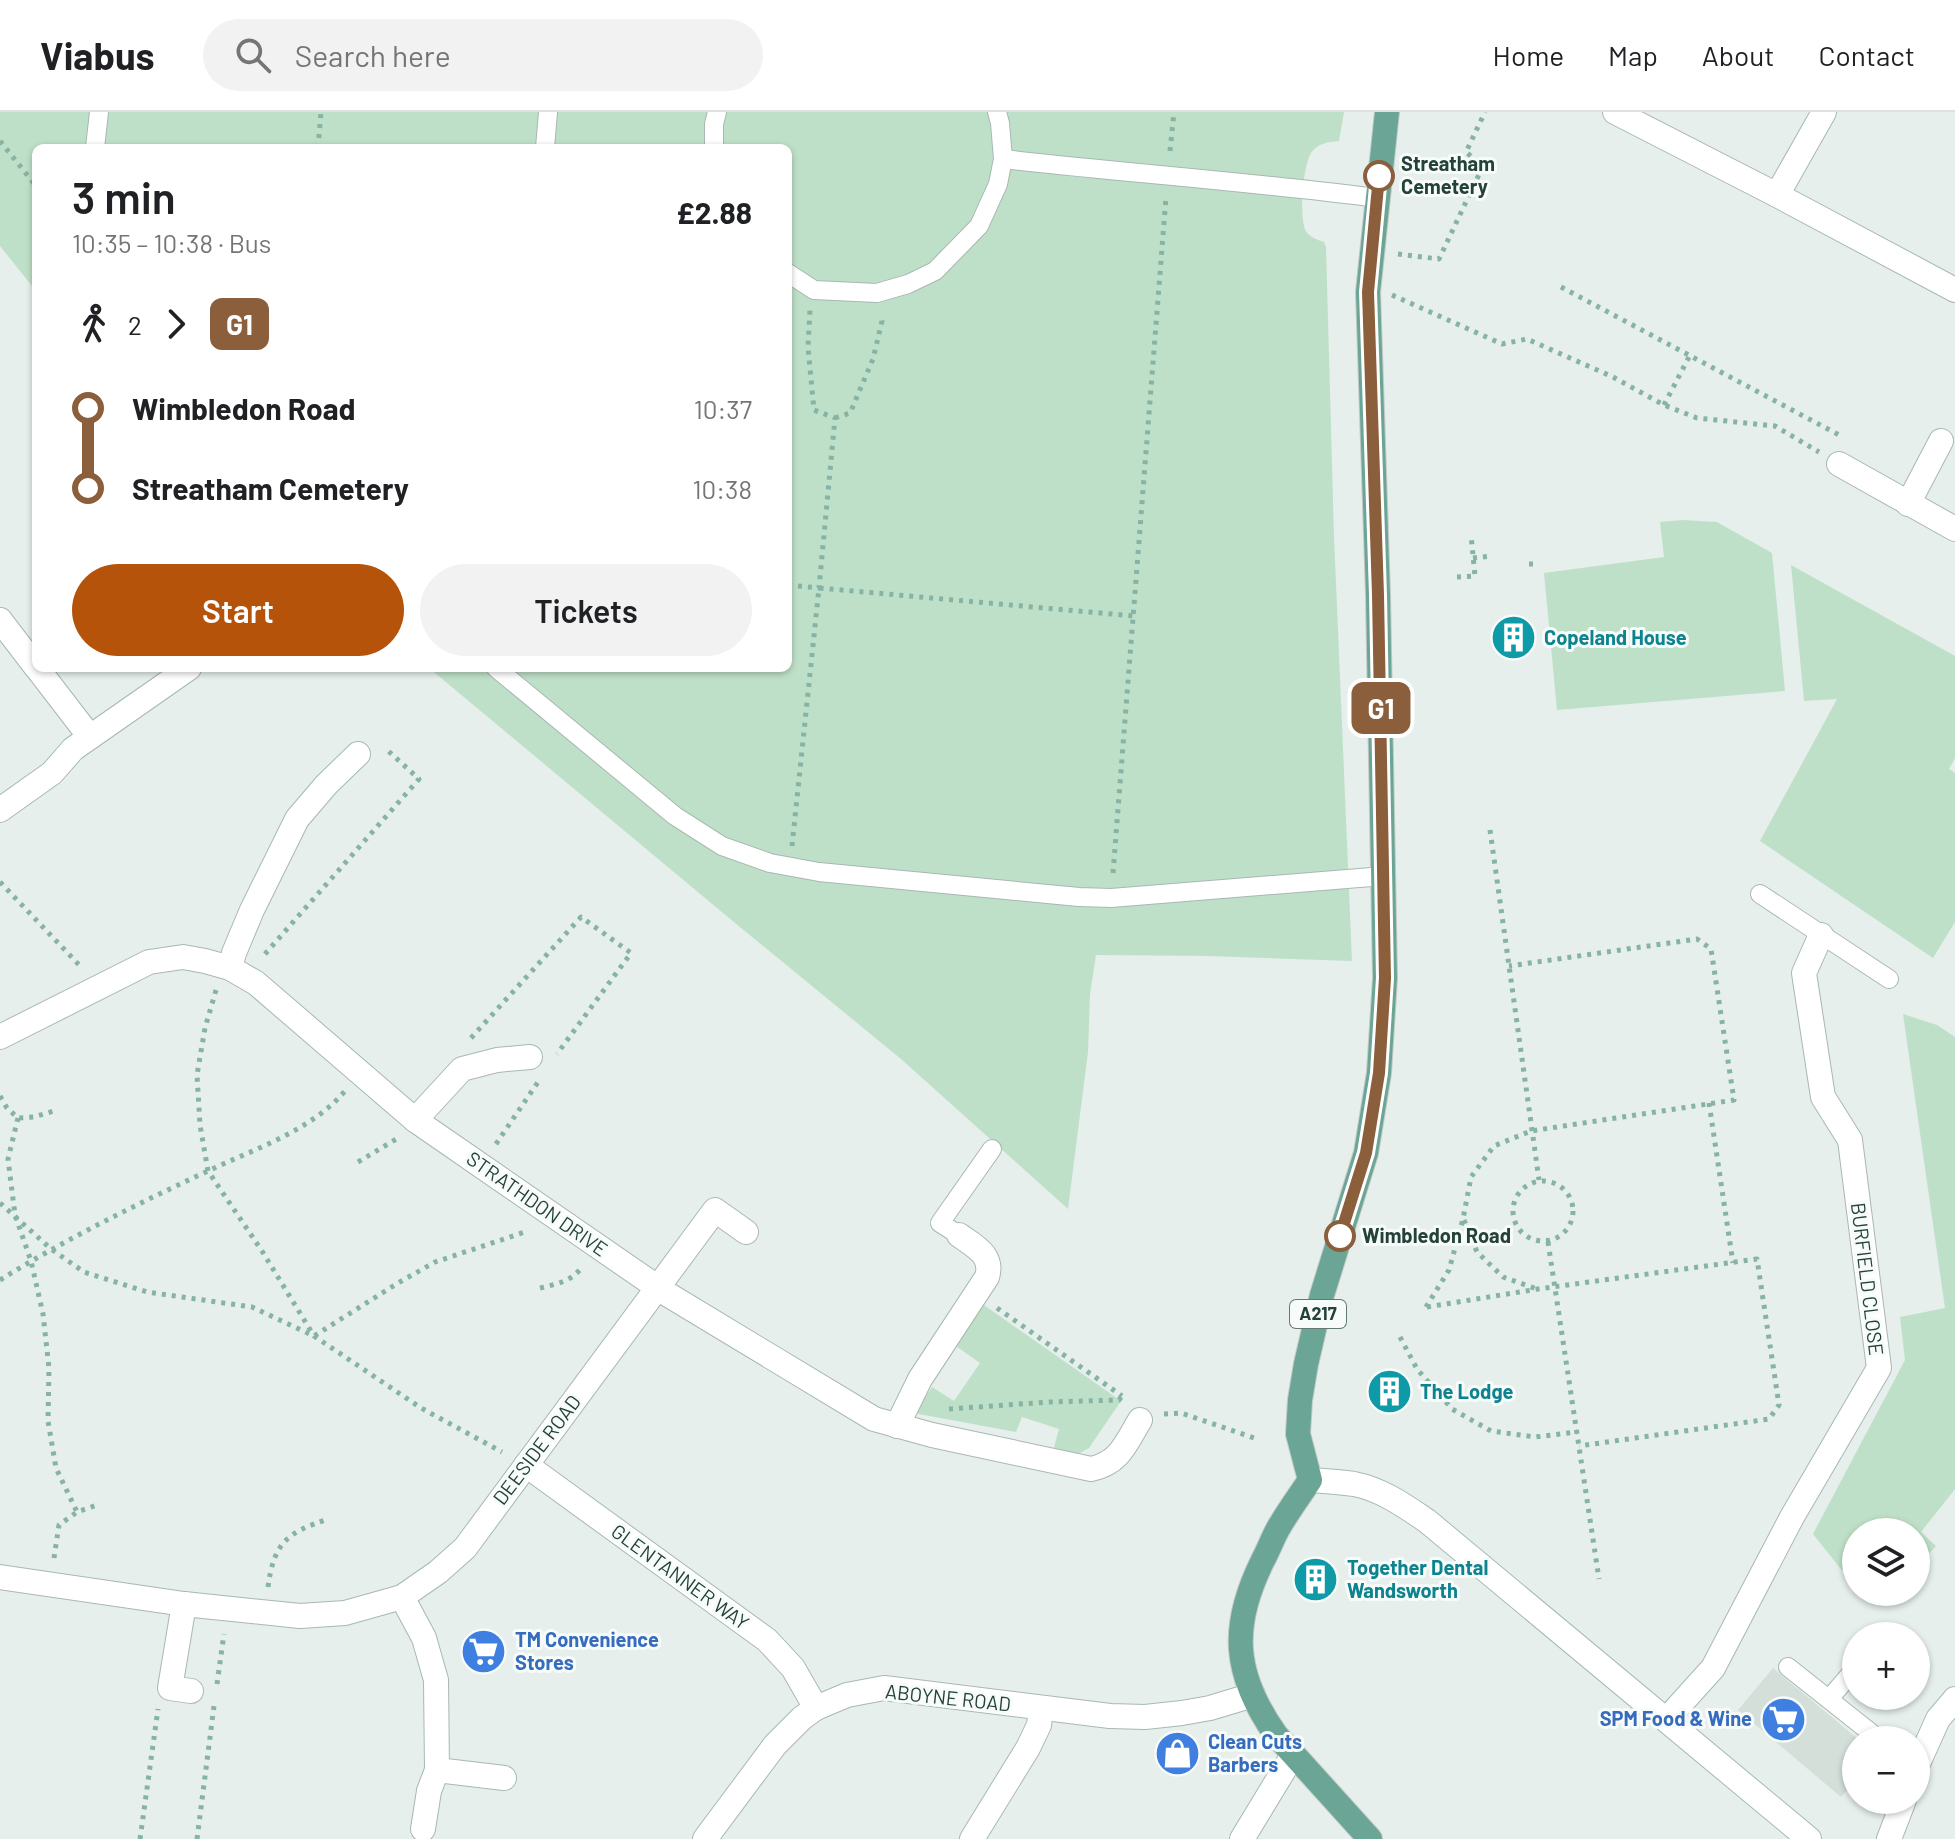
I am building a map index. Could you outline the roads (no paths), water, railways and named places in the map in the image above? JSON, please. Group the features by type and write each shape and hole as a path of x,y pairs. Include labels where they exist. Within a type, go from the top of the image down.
{"main road":[{"name":"A217","path":"1310,1480 1298,1434 1300,1400 1322,1295 1366,1153 1379,1073 1385,978 1378,595 1368,292 1387,112"},
{"path":"1310,1480 1278,1529 1252,1581 1243,1609 1239,1640 1243,1669 1264,1719 1370,1839"}],"street":[{"path":"1615,112 1955,290"},
{"path":"1777,195 1824,112"},
{"path":"1908,504 1941,441"},
{"path":"1839,464 1955,529"},
{"path":"0,620 32,662"},
{"path":"40,672 90,737"},
{"path":"0,810 52,773 73,749 183,672"},
{"path":"227,967 297,819 358,754"},
{"name":"BURFIELD CLOSE","path":"1667,1719 1713,1668 1792,1517 1879,1368 1850,1140 1823,1097 1804,973 1821,935"},
{"name":"STRATHDON DRIVE","path":"0,1037 149,962 183,957 227,967 256,983 415,1120 658,1288 874,1419 1091,1469 1115,1459 1136,1412"},
{"path":"415,1120 462,1069 497,1060 530,1057"},
{"path":"658,1288 715,1210 746,1232"},
{"path":"897,1426 920,1379 987,1277 989,1264 979,1250 959,1235"},
{"name":"DEESIDE ROAD","path":"0,1577 184,1604 300,1616 345,1613 402,1597 465,1548 658,1288"},
{"name":"GLENTANNER WAY","path":"526,1465 767,1640 793,1668 816,1708"},
{"path":"1310,1480 1354,1484 1370,1489 1400,1503 1427,1521 1809,1839"},
{"path":"402,1597 424,1638 436,1680 437,1770 429,1791 423,1829"},
{"path":"184,1604 170,1688 191,1691"},
{"name":"ABOYNE ROAD","path":"705,1839 775,1745 816,1708 847,1695 884,1688 1110,1716 1145,1717 1210,1708 1253,1695"},
{"path":"1930,1737 1938,1719 1955,1699"},
{"path":"972,1839 1028,1748 1039,1725 1041,1708"},
{"path":"1242,1839 1293,1755"},
{"path":"437,1770 504,1778"},
{"path":"1889,1839 1899,1814"}],"lane":[{"path":"95,144 99,112"},
{"path":"545,144 548,112"},
{"path":"714,144 717,112"},
{"path":"792,288 877,293 908,284 935,271 979,226 998,184 1003,159 997,112"},
{"path":"1003,159 1377,198"},
{"path":"792,276 814,290"},
{"path":"501,672 675,816 722,846 770,863 819,872 1111,898 1384,876"},
{"path":"1760,894 1889,979"},
{"path":"959,1235 940,1223 992,1149"},
{"path":"1788,1667 1863,1726"},
{"path":"1829,1699 1842,1684"}],"place":[{"name":"Streatham Cemetery","path":"1379,176"},
{"name":"Copeland House","path":"1513,638"},
{"name":"Wimbledon Road","path":"1340,1236"},
{"name":"The Lodge","path":"1389,1392"},
{"name":"Together Dental Wandsworth","path":"1316,1579"},
{"name":"TM Convenience Stores","path":"484,1652"},
{"name":"SPM Food & Wine","path":"1783,1719"},
{"name":"Clean Cuts Barbers","path":"1177,1753"}]}
